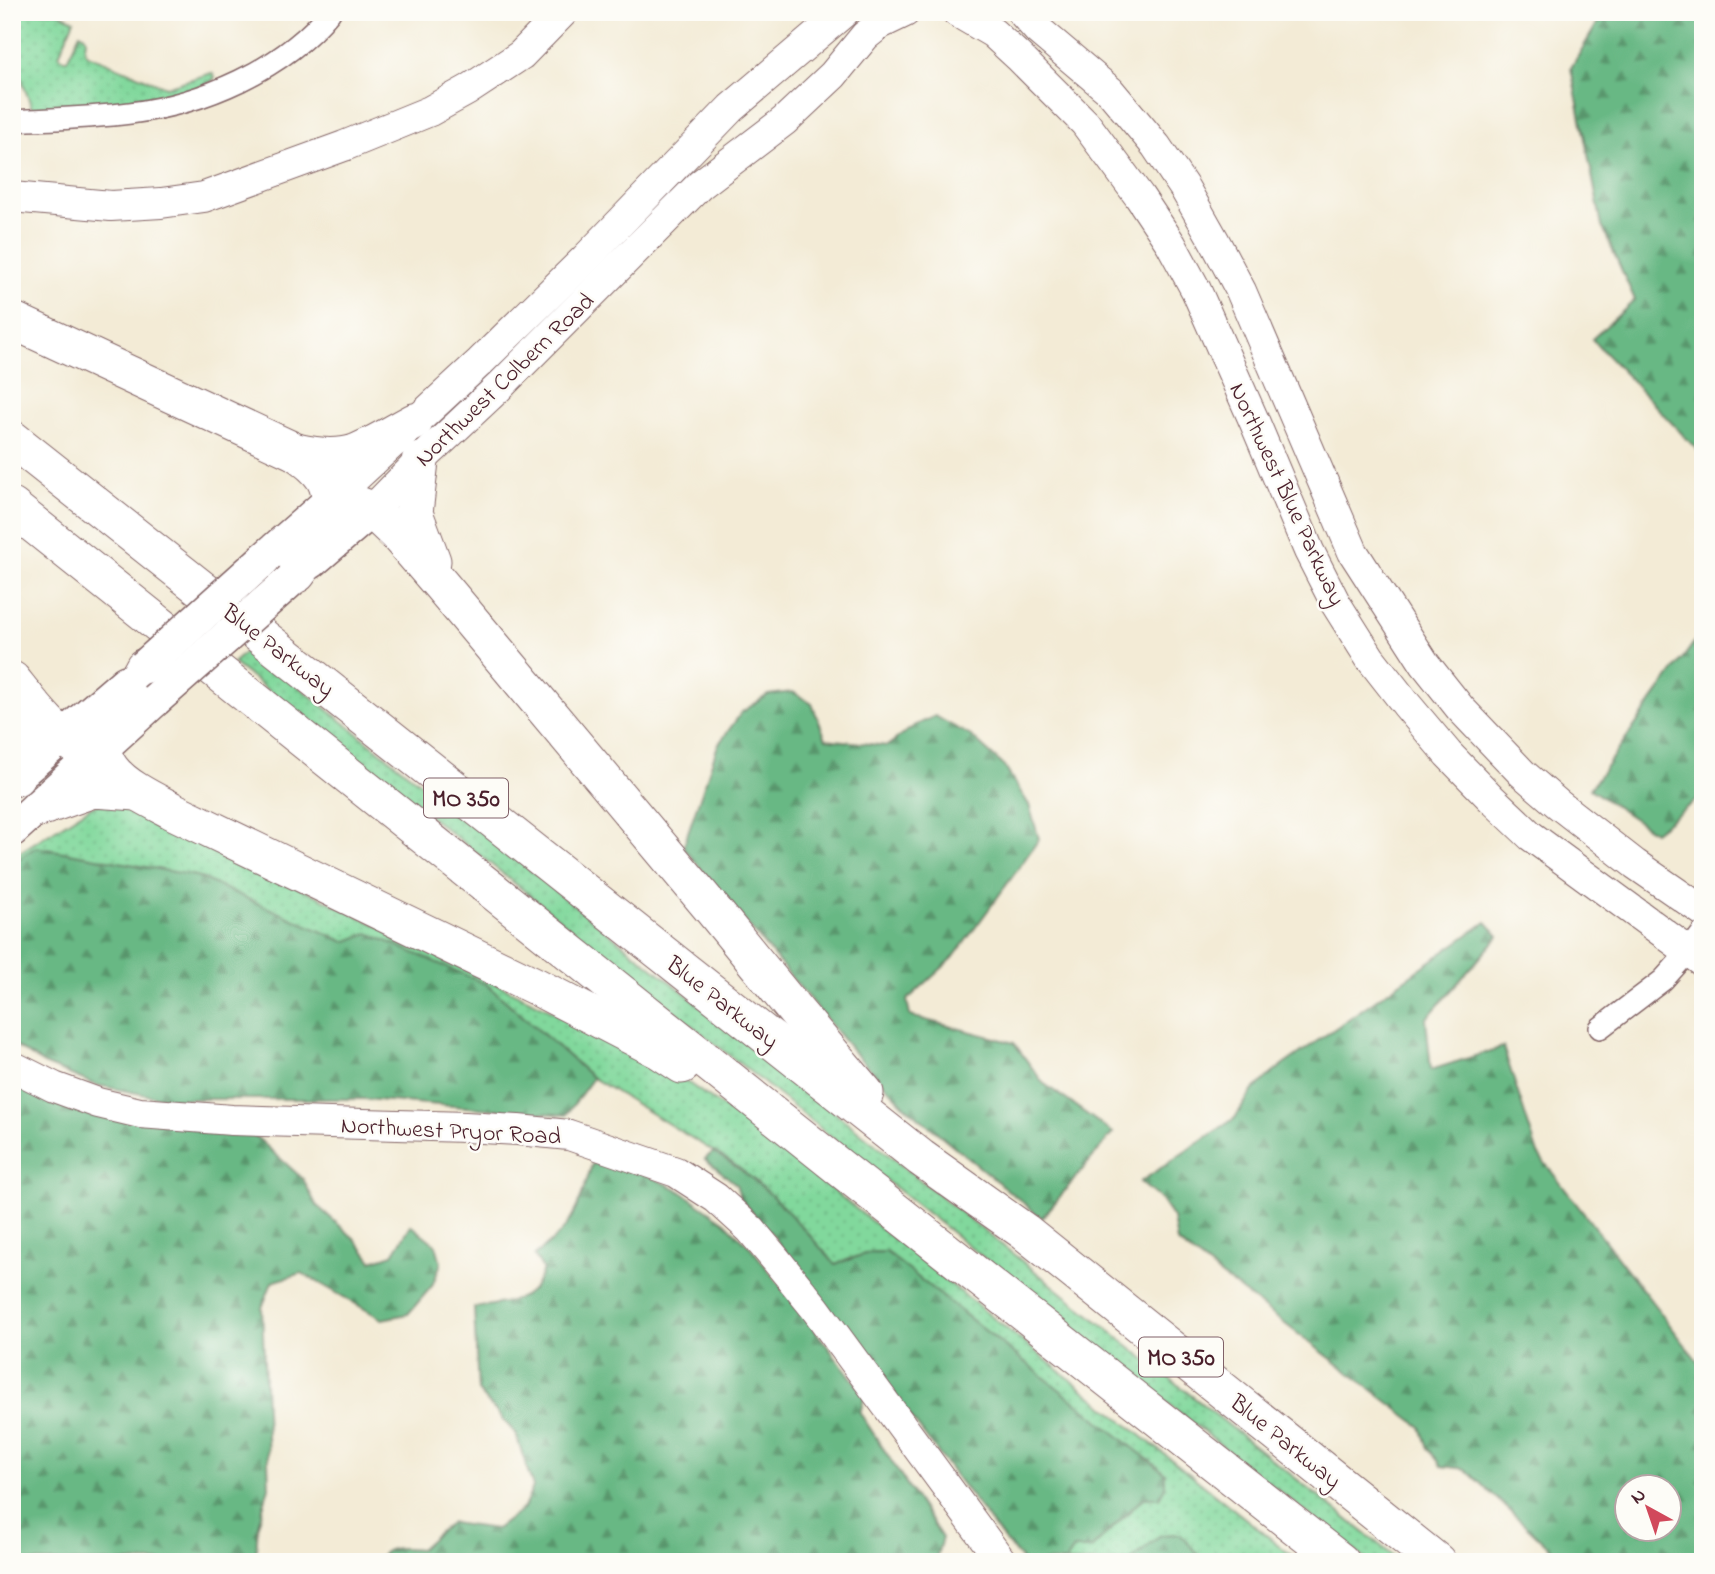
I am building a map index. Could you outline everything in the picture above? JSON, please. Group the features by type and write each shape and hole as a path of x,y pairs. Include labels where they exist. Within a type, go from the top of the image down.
{"highway":[{"path":"12,320 296,452 312,464 324,478 328,488 329,524 321,542 294,577"},
{"path":"296,452 330,456 355,453 414,422"},
{"name":"Blue Parkway","path":"12,439 921,1158 1024,1232 1437,1562"},
{"path":"420,461 414,513 441,585"},
{"path":"330,501 348,501 372,510 397,534 921,1158"},
{"name":"MO 350","path":"12,507 839,1167 1340,1562"},
{"path":"150,684 132,687 116,706 101,743 108,767 137,792 537,987 659,1050 839,1167"},
{"path":"19,688 62,737 80,747 103,750"},
{"path":"14,779 24,752 26,727 19,688"},
{"path":"25,819 93,789 137,792"}],"main road":[{"path":"14,779 62,737 150,684 264,559 330,501"},
{"name":"Northwest Colbern Road","path":"150,684 294,577 372,510"},
{"path":"25,819 103,750"}],"street":[{"path":"12,121 131,113 196,97 236,83 284,55 320,25 330,12"},
{"path":"12,197 111,206 204,197 344,146 430,111 521,55 563,12"},
{"name":"Northwest Colbern Road","path":"330,501 480,362 732,108 844,12"},
{"name":"Northwest Colbern Road","path":"372,510 700,185 784,121 833,75 865,36 880,24 905,12"},
{"name":"Northwest Blue Parkway","path":"957,12 993,33 1084,123 1171,244 1196,290 1336,604 1370,658 1406,704 1448,754 1531,836 1698,948"},
{"name":"Northwest Blue Parkway","path":"1022,12 1038,30 1110,91 1156,146 1185,189 1241,291 1353,552 1425,664 1460,708 1521,773 1635,864 1703,911"},
{"path":"1600,1028 1663,980 1698,948"},
{"name":"Northwest Pryor Road","path":"12,1066 54,1087 98,1103 140,1113 232,1120 491,1129 569,1135 676,1172 716,1198 760,1240 815,1308 1002,1562"}],"green space":[{"path":"19,12 57,12 74,20 59,55 64,60 67,60 80,33 86,37 85,49 88,55 166,87 212,73 215,78 196,88 156,99 33,111 12,53 12,30"},
{"path":"1604,12 1703,12 1703,456 1592,339 1635,300 1602,226 1571,68"},
{"path":"1703,630 1703,795 1654,832 1590,789"},
{"path":"250,648 1401,1562 1369,1562 487,861 233,663"},
{"path":"793,692 812,704 826,739 887,746 914,726 935,716 971,736 1004,766 1029,805 1039,839 953,958 907,1000 910,1016 1014,1043 1043,1083 1113,1133 1042,1218 906,1107 851,1049 683,847 718,745 742,712 768,695"},
{"path":"121,800 632,1050 687,1082 767,1138 1300,1562 1205,1562 1179,1534 1161,1535 1129,1562 1065,1562 1074,1549 1091,1549 1144,1497 872,1252 835,1264 773,1198 731,1162 593,1078 486,984 345,942 196,876 12,863 12,857 92,806"},
{"path":"36,847 196,876 345,942 368,933 486,984 593,1078 566,1115 364,1099 167,1099 96,1085 44,1064 12,1044 12,863"},
{"path":"1486,922 1499,936 1426,1019 1431,1070 1503,1047 1538,1154 1703,1368 1703,1562 1565,1562 1465,1469 1442,1466 1428,1448 1421,1427 1177,1242 1173,1218 1160,1199 1140,1182 1235,1118 1253,1090 1279,1068"},
{"path":"12,1080 253,1134 303,1179 316,1205 355,1239 372,1261 393,1254 411,1225 436,1245 441,1263 432,1286 408,1314 382,1319 302,1273 272,1282 262,1308 269,1487 258,1525 256,1552 261,1562 12,1562"},
{"path":"713,1152 764,1188 835,1264 872,1252 886,1252 1165,1473 1165,1487 1159,1498 1143,1498 1091,1549 1074,1549 1065,1562 1024,1562 1005,1541 771,1233 741,1200 736,1184 705,1159"},
{"path":"622,1163 677,1189 725,1222 752,1249 865,1395 860,1413 942,1538 932,1562 377,1562 380,1556 390,1550 420,1549 452,1523 496,1529 524,1508 533,1487 516,1434 478,1391 474,1308 507,1302 532,1289 543,1269 534,1256 568,1223 592,1164"},
{"path":"1180,1534 1205,1562 1129,1562 1161,1535"}]}
